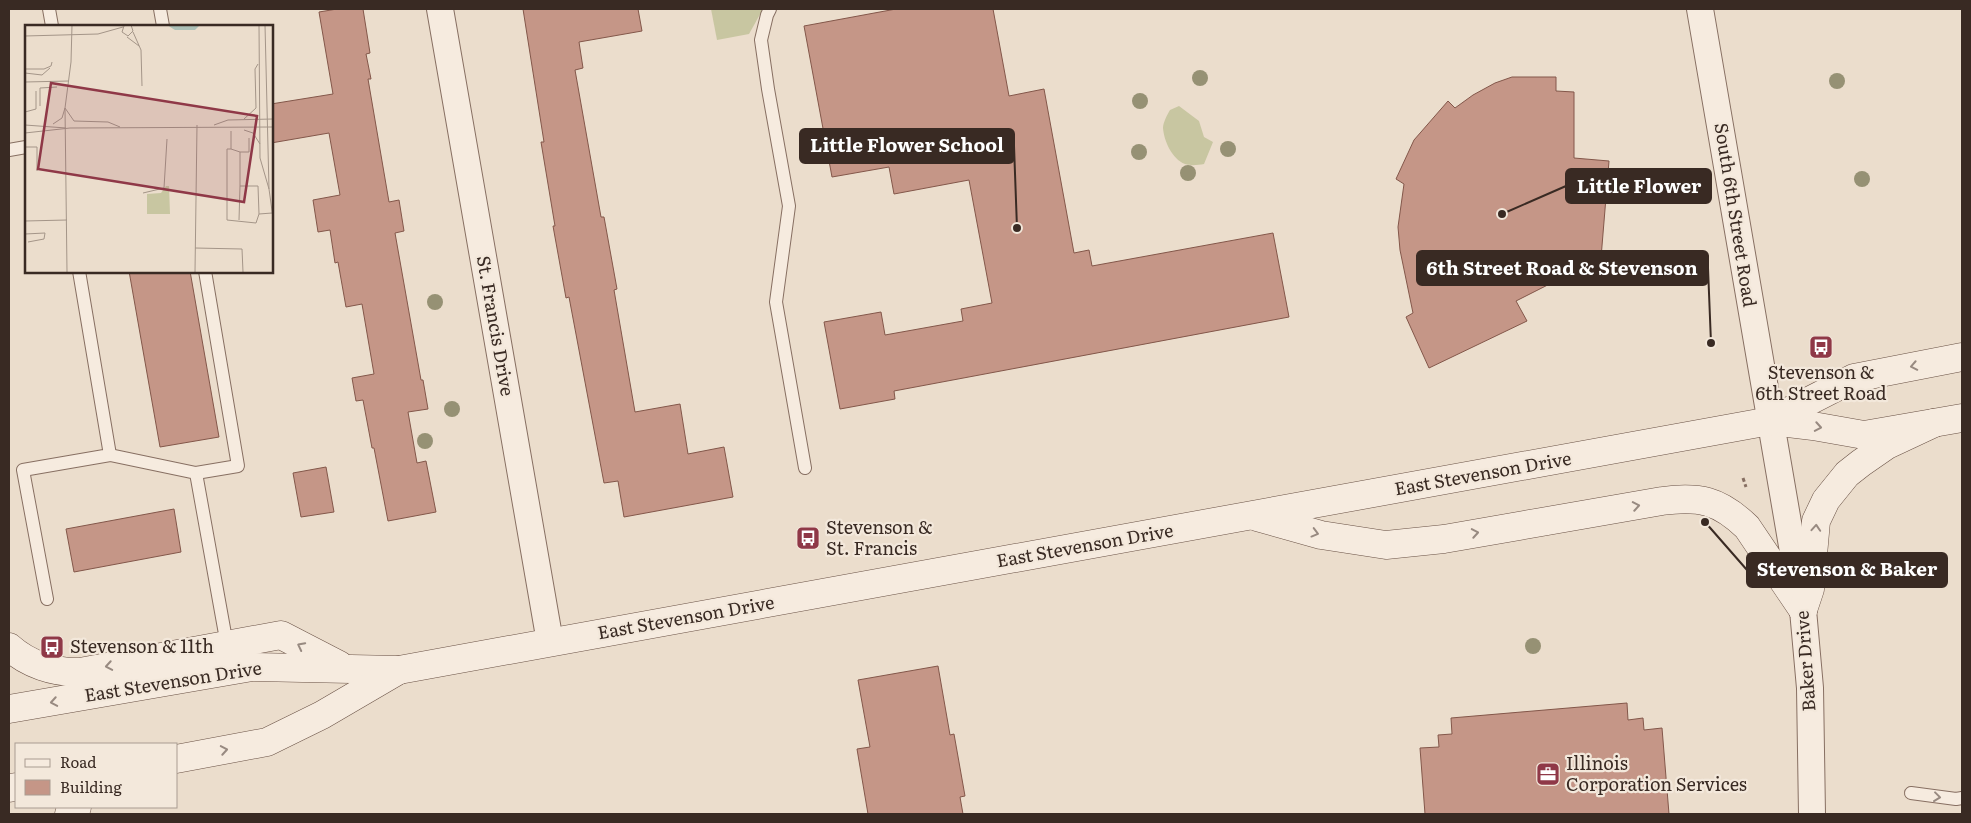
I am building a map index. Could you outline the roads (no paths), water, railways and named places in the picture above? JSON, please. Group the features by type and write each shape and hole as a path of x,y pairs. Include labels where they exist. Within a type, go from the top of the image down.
{"main road":[{"name":"East Stevenson Drive","path":"9,709 252,667 399,670 1770,421 1854,378 1962,357"},
{"name":"East Stevenson Drive","path":"1770,421 1864,435 1962,418"},
{"path":"1803,610 1810,589 1816,521 1826,500 1847,474 1861,463 1887,445 1934,423"},
{"path":"1251,516 1321,535 1386,545 1444,539 1662,501 1687,498 1704,500 1736,516 1747,527 1803,610"},
{"path":"9,647 19,656 49,669 80,672 281,635 345,668"},
{"name":"East Stevenson Drive","path":"178,759 267,742 322,715 399,670"}],"street":[{"name":"St. Francis Drive","path":"440,9 550,642"},
{"name":"South 6th Street Road","path":"1700,9 1770,421"},
{"name":"Baker Drive","path":"1770,421 1803,610 1810,688 1812,814"}],"lane":[{"path":"49,9 52,25"},
{"path":"160,9 163,25"},
{"path":"770,9 761,40 789,206 776,302 805,468"},
{"path":"9,150 25,147"},
{"path":"79,272 110,455"},
{"path":"47,599 23,470 110,455 196,473 238,466 205,272"},
{"path":"196,473 227,645"},
{"path":"1911,793 1956,799 1962,798"}],"place":[{"name":"Little Flower","path":"1502,214"},
{"name":"Little Flower School","path":"1017,228"},
{"name":"6th Street Road & Stevenson","path":"1711,343"},
{"name":"Stevenson & 6th Street Road","path":"1821,347"},
{"name":"Stevenson & Baker","path":"1705,522"},
{"name":"Stevenson & St. Francis","path":"808,538"},
{"name":"Stevenson & 11th","path":"52,647"},
{"name":"Illinois Corporation Services","path":"1548,774"}]}
